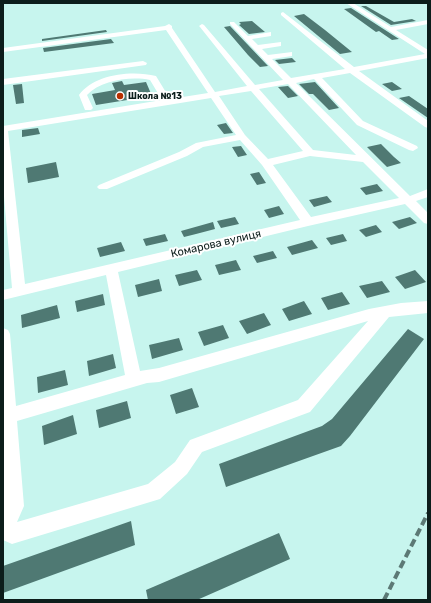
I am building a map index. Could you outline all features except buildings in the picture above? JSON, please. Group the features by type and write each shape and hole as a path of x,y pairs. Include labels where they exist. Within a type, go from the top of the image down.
{"street":[{"path":"349,3 428,55"},
{"path":"283,14 352,70 428,125"},
{"path":"389,29 428,22"},
{"path":"232,23 243,29 247,38 428,220"},
{"path":"202,26 253,88 310,153"},
{"path":"3,50 168,27 242,137 266,163 308,222"},
{"path":"247,38 268,34"},
{"path":"257,48 278,44"},
{"path":"267,58 289,54"},
{"path":"19,291 3,129 214,95 428,55"},
{"path":"3,82 143,63"},
{"path":"88,108 83,95 85,90 112,79 138,76 153,78 167,102"},
{"path":"315,76 360,123 413,148"},
{"path":"335,128 360,123"},
{"path":"103,187 183,154 200,144 242,137"},
{"path":"266,163 310,153 366,159"},
{"name":"Комарова вулиця","path":"3,295 308,222 409,200 428,194"},
{"path":"112,269 134,380"},
{"path":"8,416 147,376 159,375 369,315 401,309 428,307"},
{"path":"3,530 12,534 152,492 181,468 196,446 304,406 385,312"},
{"path":"3,334 14,506 10,517 3,521"}],"railway":[{"path":"384,600 428,513"}],"place":[{"name":"Школа №13","path":"120,96"}]}
